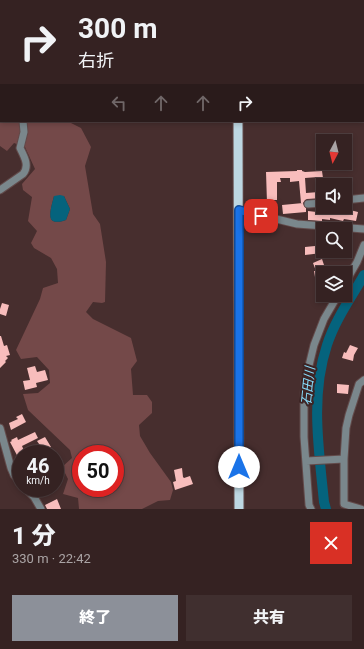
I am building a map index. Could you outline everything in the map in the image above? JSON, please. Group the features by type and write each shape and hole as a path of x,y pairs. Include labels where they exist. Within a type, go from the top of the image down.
{"main road":[{"path":"238,122 239,509"}],"street":[{"path":"0,190 26,171 26,162 20,148 24,132 24,122"},
{"path":"352,199 364,198"},
{"path":"308,204 316,203"},
{"path":"239,210 297,224 364,229"},
{"path":"352,271 364,245"},
{"path":"311,509 308,461 304,437 304,396 314,344 324,319 334,302"},
{"path":"360,509 344,504 344,459 348,415 360,384 364,380"},
{"path":"0,428 12,470"},
{"path":"308,461 344,459"},
{"path":"34,497 41,509"}],"shaded area":[{"path":"0,122 69,122 81,128 91,147 85,166 93,214 100,224 106,262 105,302 93,302 86,312 93,319 131,338 137,361 131,369 133,395 147,395 152,402 152,413 139,425 140,436 150,453 171,482 173,490 170,500 158,501 142,509 79,509 78,498 74,497 124,497 124,445 72,445 72,458 70,450 28,410 23,394 38,393 50,383 49,370 37,357 21,359 16,350 40,299 43,288 58,283 57,269 51,258 34,248 31,243 37,231 28,221 32,197 23,190 22,184 35,169 25,147 14,143 7,151 0,146","holes":["54,196 64,196 70,209 66,220 56,222 51,219 50,213"]},
{"path":"72,458 72,496 64,494 68,479 64,471 64,465"}],"water":[{"path":"54,196 64,196 70,209 66,220 55,222 51,219 50,213"}],"building":[{"path":"322,171 323,178 305,178 306,193 316,192 316,198 307,199 301,203 299,181 290,182 290,178 280,178 281,182 277,182 277,200 272,200 272,203 267,203 266,172"},
{"path":"344,177 344,178 323,178"},
{"path":"303,203 306,208 306,212 283,214 282,205"},
{"path":"352,210 358,212 356,221 344,219 343,221 330,218 330,220 322,219 322,221 308,220 308,211 316,212 316,214 352,214"},
{"path":"316,233 316,254 305,255 305,247 315,246"},
{"path":"322,259 324,266 316,266 316,271 313,263"},
{"path":"2,303 9,305 6,316 0,314"},
{"path":"0,336 4,346 7,345 10,355 6,356 8,358 5,361 6,362 0,368"},
{"path":"350,345 358,348 354,355 353,361 342,358 344,352 346,353"},
{"path":"35,366 37,372 45,370 48,380 36,383 37,387 25,390 23,381 30,380 27,368"},
{"path":"337,384 349,385 348,394 337,393"},
{"path":"22,414 26,422 11,430 9,423 18,419 16,417"},
{"path":"35,432 38,438 24,445 12,446 10,442 12,441 11,440 17,437 18,440"},
{"path":"45,437 50,445 40,445 37,441"},
{"path":"182,468 183,477 190,476 193,484 175,490 173,482 176,481 174,470"},
{"path":"57,499 61,509 47,509 45,505"}],"waterway":[{"name":"石田川","path":"326,509 324,502 317,423 317,403 322,364 334,327 364,275"}],"route":[{"path":"239,467 239,210 261,216"}]}
